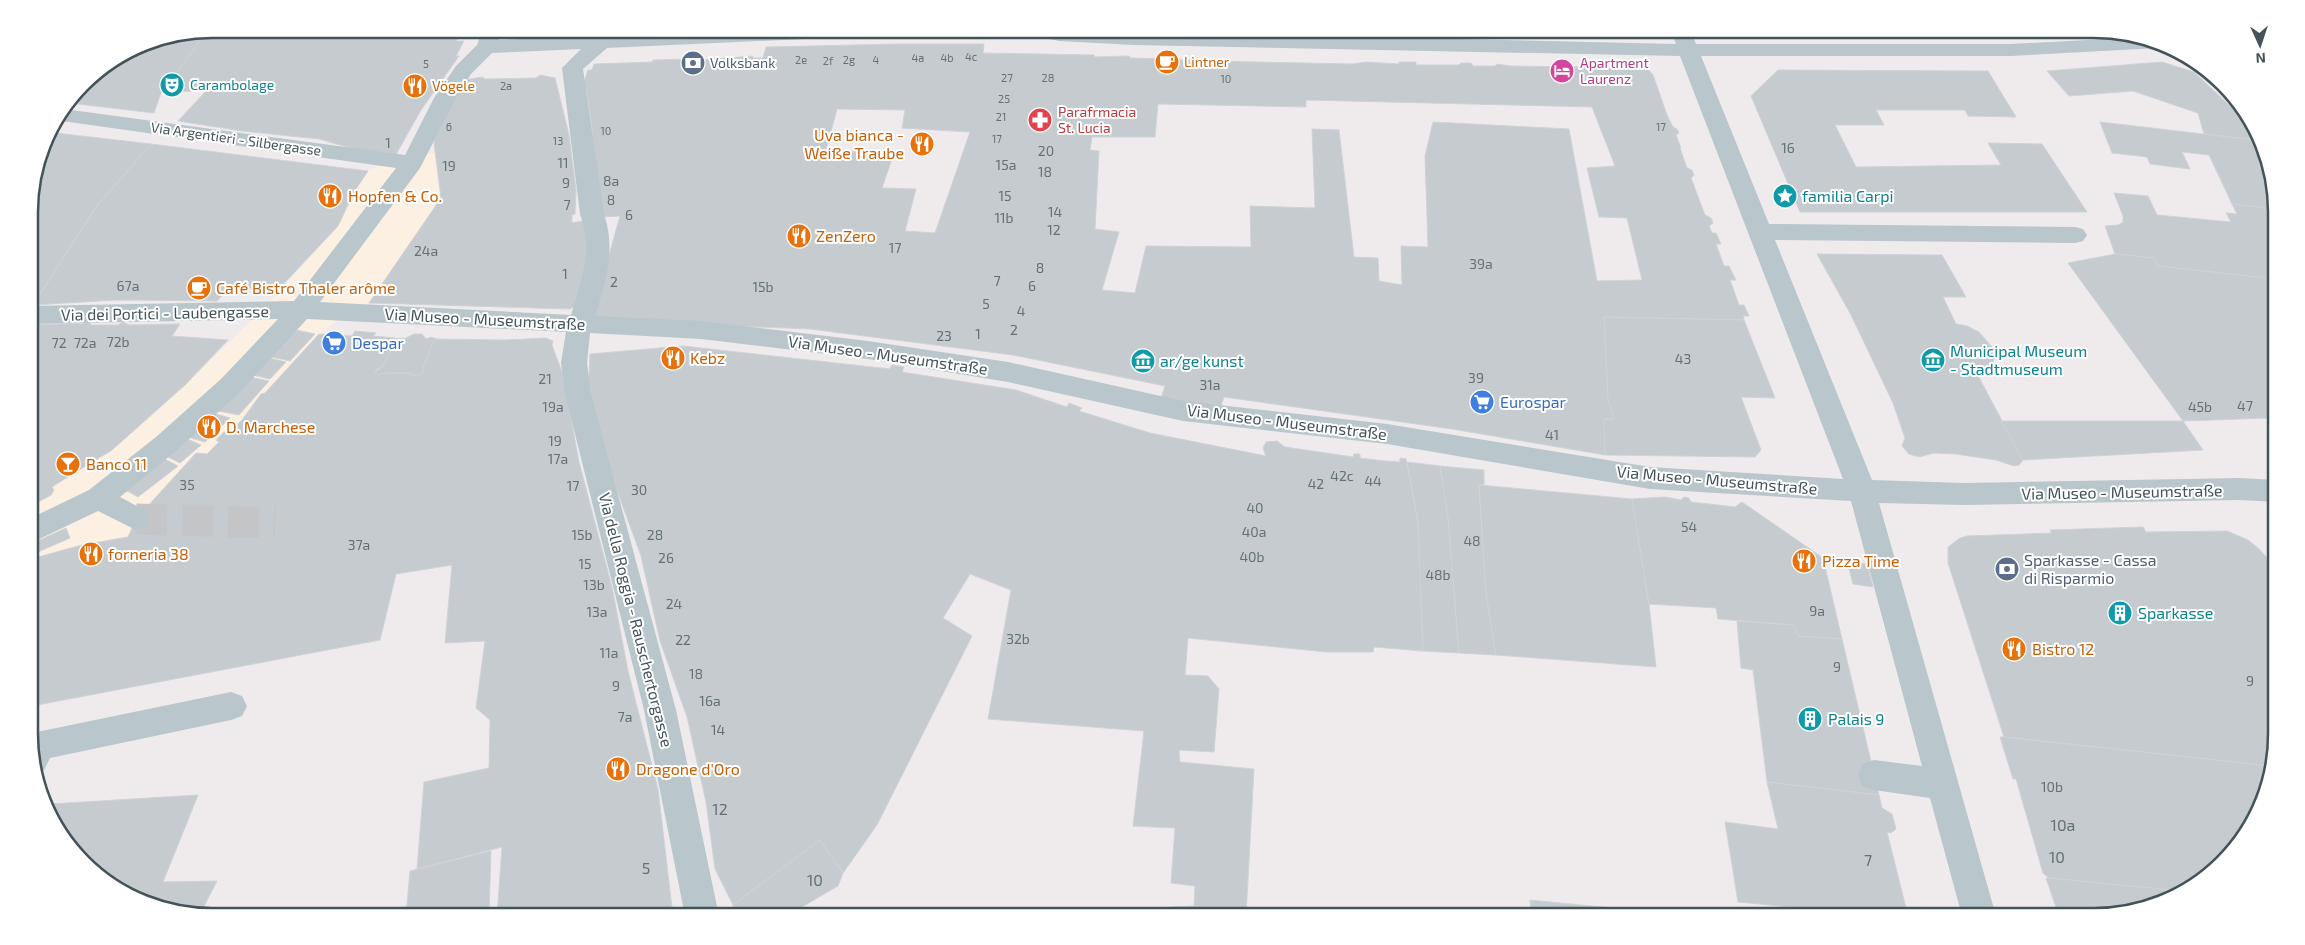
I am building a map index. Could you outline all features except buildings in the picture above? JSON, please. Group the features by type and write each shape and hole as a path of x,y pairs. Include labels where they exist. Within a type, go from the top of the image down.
{"street":[{"path":"38,528 99,498 166,444 230,386 301,310 412,163 445,98 463,70 489,38 600,43 704,38"},
{"path":"1115,38 1684,39 2011,50 2139,43"},
{"path":"1684,39 1862,491 1976,907"},
{"name":"Via della Roggia - Rauschertorgasse","path":"600,43 572,68 592,214 599,226 597,273 580,325 574,355 582,414 589,432 660,710 700,908"},
{"name":"Via Argentieri - Silbergasse","path":"66,116 412,163"},
{"path":"1760,232 2075,236"},
{"name":"Via Museo - Museumstraße","path":"301,310 701,330 868,350 1008,372 1183,410 1386,434 1650,478 1862,491 1964,494 2268,491"},
{"name":"Via dei Portici - Laubengasse","path":"38,315 301,310"},
{"path":"99,498 136,519"},
{"path":"39,749 40,746 231,706"},
{"path":"1874,775 1942,784"}],"shaded area":[{"path":"418,153 436,154 441,198 369,303 349,312 319,334 265,393 261,394 242,420 229,432 224,432 216,439 219,442 207,454 196,453 136,519 128,537 82,545 38,557 38,502 51,495 52,487 112,450 185,385 260,312 338,226 354,192 368,171 391,160"}],"tunnel":[{"path":"136,519 275,523"}],"place":[{"name":"Lintner","path":"1167,62"},
{"name":"Volksbank","path":"693,63"},
{"name":"Apartment Laurenz","path":"1562,71"},
{"name":"Carambolage","path":"172,85"},
{"name":"Vögele","path":"415,86"},
{"name":"Parafrmacia St. Lucia","path":"1040,120"},
{"name":"Uva bianca - Weiße Traube","path":"922,144"},
{"name":"Hopfen & Co.","path":"330,196"},
{"name":"familia Carpi","path":"1785,196"},
{"name":"ZenZero","path":"799,236"},
{"name":"Café Bistro Thaler arôme","path":"199,288"},
{"name":"Despar","path":"334,343"},
{"name":"Kebz","path":"673,358"},
{"name":"Municipal Museum - Stadtmuseum","path":"1933,360"},
{"name":"ar/ge kunst","path":"1143,361"},
{"name":"Eurospar","path":"1482,402"},
{"name":"D. Marchese","path":"209,427"},
{"name":"Banco 11","path":"68,464"},
{"name":"forneria 38","path":"91,554"},
{"name":"Pizza Time","path":"1804,561"},
{"name":"Sparkasse - Cassa di Risparmio","path":"2007,569"},
{"name":"Sparkasse","path":"2120,613"},
{"name":"Bistro 12","path":"2014,649"},
{"name":"Palais 9","path":"1810,719"},
{"name":"Dragone d'Oro","path":"618,769"}]}
